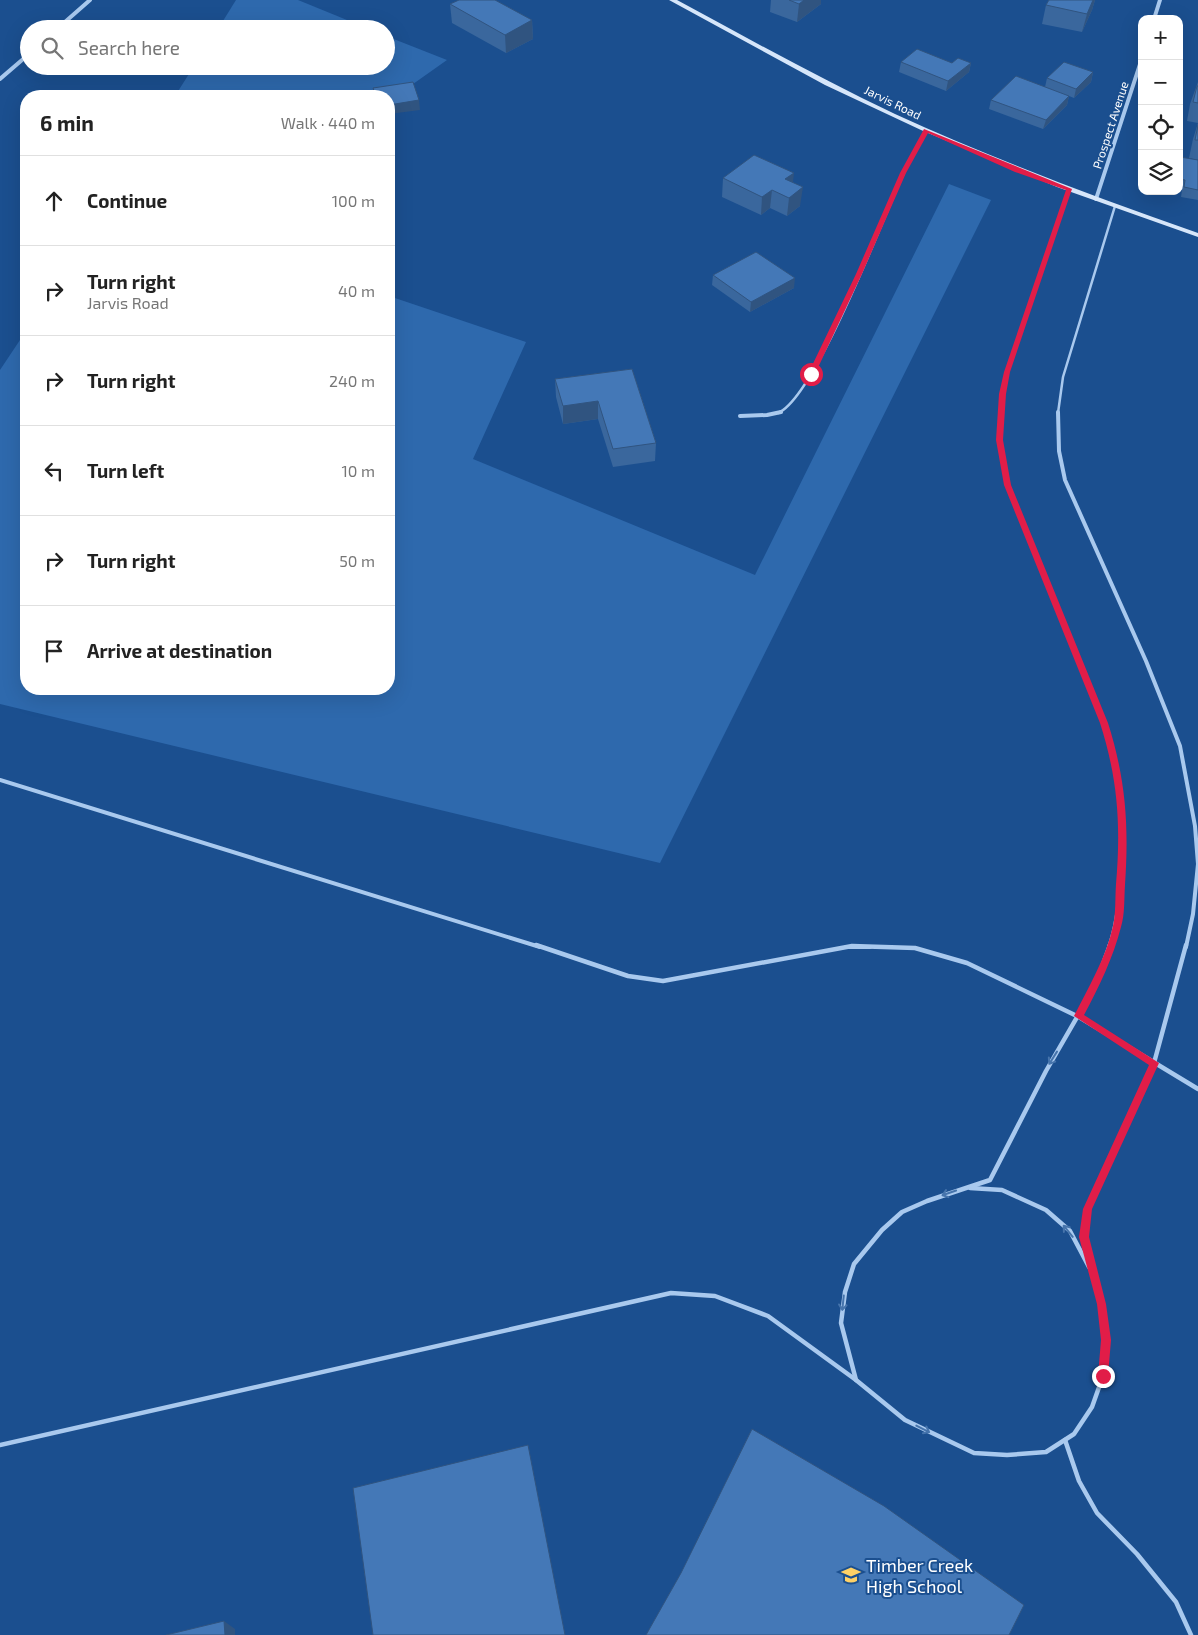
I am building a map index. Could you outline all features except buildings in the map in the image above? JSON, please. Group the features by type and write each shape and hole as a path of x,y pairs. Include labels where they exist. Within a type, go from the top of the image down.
{"street":[{"path":"67,20 90,0"},
{"path":"1155,15 1160,0"},
{"name":"Jarvis Road","path":"678,1 819,79 926,131 1017,170 1198,235"},
{"name":"Prospect Avenue","path":"1096,199 1141,60"},
{"path":"0,79 20,62"}],"lane":[{"path":"740,416 780,413 793,402 811,374 859,274 903,173 926,131"},
{"path":"856,1380 842,1323 844,1292 854,1264 882,1230 902,1212 927,1201 990,1180 1046,1071 1095,986 1117,926 1124,838 1121,795 1115,758 1104,723 1008,485 999,440 1002,394 1007,372 1069,189"},
{"path":"0,1446 671,1293 715,1296 768,1316 856,1380 905,1420 974,1453 1007,1455 1046,1452 1074,1434 1092,1407 1103,1376 1106,1340 1102,1304 1092,1274 1084,1237 1088,1209 1154,1063 1184,961 1193,914 1198,864 1195,826 1187,776 1177,737 1146,661 1064,480 1059,452 1058,415 1064,377 1114,206"},
{"path":"0,780 590,962 628,976 664,981 852,946 915,948 967,963 1079,1016 1198,1089"},
{"path":"967,1187 1002,1190 1020,1196 1046,1210 1070,1231 1092,1274"},
{"path":"1065,1440 1079,1482 1097,1513 1137,1554 1176,1602 1191,1635"}],"shaded area":[{"path":"236,0 298,0 347,20 224,20"},
{"path":"395,40 447,60 395,97 395,90 179,90 188,75 395,75"},
{"path":"949,184 991,200 660,863 0,704 0,370 20,340 20,695 395,695 395,298 526,342 473,459 755,575"}],"place":[{"name":"Timber Creek High School","path":"851,1575"}],"route":[{"path":"811,374 859,274 903,173 926,131 1017,170 1069,189 1007,372 1002,394 999,440 1008,485 1092,689 1104,723 1115,758 1121,795 1124,838 1122,889 1117,926 1095,986 1079,1016 1154,1063 1088,1209 1084,1237 1092,1274 1102,1304 1106,1340 1103,1376"}]}
